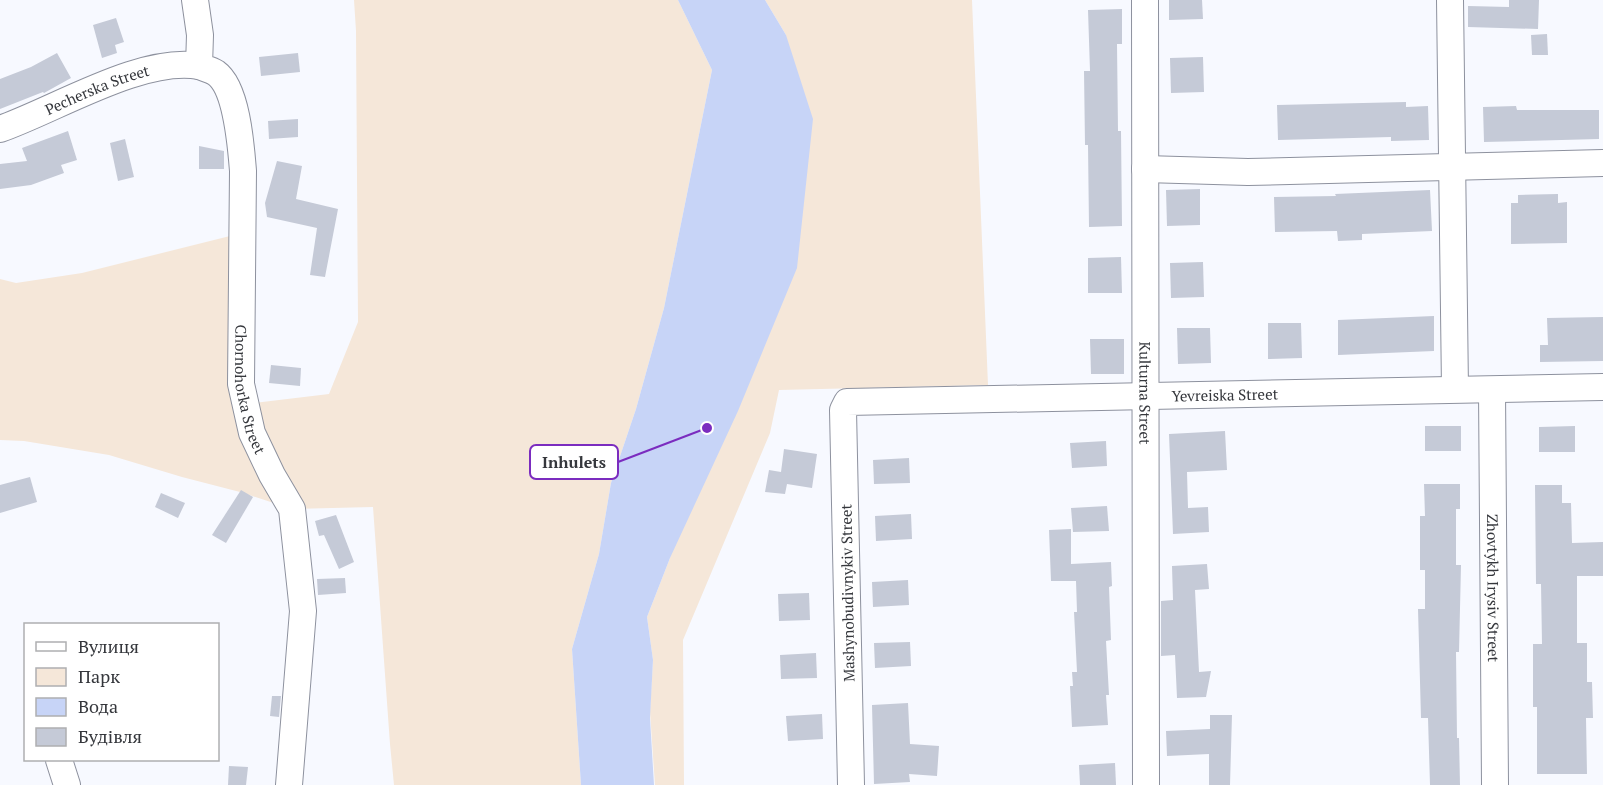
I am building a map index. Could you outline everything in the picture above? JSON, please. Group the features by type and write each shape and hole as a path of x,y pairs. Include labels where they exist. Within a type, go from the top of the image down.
{"street":[{"path":"195,0 200,36 199,66"},
{"name":"Kulturna Street","path":"1145,0 1146,785"},
{"path":"1450,0 1454,167 1455,389"},
{"name":"Pecherska Street","path":"0,129 142,71 186,64 199,66"},
{"name":"Chornohorka Street","path":"199,66 216,73 223,81 238,123 243,171 241,384 252,433 272,476 292,509 303,611 289,785"},
{"path":"1145,169 1248,172 1603,163"},
{"name":"Yevreiska Street","path":"847,402 1603,387"},
{"name":"Zhovtykh Irysiv Street","path":"1492,390 1495,785"},
{"name":"Mashynobudivnykiv Street","path":"847,402 843,410 851,785"},
{"path":"60,761 67,785"}],"green space":[{"path":"354,0 678,0 712,70 664,308 636,409 611,483 599,554 572,649 581,785 394,785 373,507 292,509 109,455 24,441 0,440 0,279 16,283 82,273 242,233 246,404 329,394 358,322"},
{"path":"765,0 972,0 988,385 779,390 770,433 683,640 684,785 655,785 650,712 653,660 647,617 670,558 786,35"}],"water":[{"path":"678,0 765,0 786,35 813,119 797,268 738,411 670,558 647,617 653,660 650,718 654,785 581,785 572,649 599,554 611,483 636,409 664,308 712,70"}],"building":[{"path":"1169,0 1202,0 1203,19 1169,20"},
{"path":"1509,0 1539,0 1538,29 1468,27 1468,6 1509,7"},
{"path":"1122,9 1122,44 1117,44 1122,226 1089,227 1084,71 1090,71 1088,10"},
{"path":"116,18 124,42 115,45 117,53 102,58 93,25"},
{"path":"1547,34 1548,55 1532,55 1531,35"},
{"path":"57,53 71,78 44,93 0,109 0,79 31,67"},
{"path":"298,53 300,72 261,76 259,57"},
{"path":"1203,57 1204,92 1171,93 1170,58"},
{"path":"1406,102 1406,107 1428,106 1429,140 1391,141 1391,137 1278,140 1277,105"},
{"path":"1516,106 1517,110 1599,110 1599,139 1484,142 1483,107"},
{"path":"298,119 298,137 269,139 268,121"},
{"path":"68,131 77,160 61,165 64,173 31,185 0,189 0,164 27,161 22,148"},
{"path":"125,139 134,177 118,181 110,143"},
{"path":"199,146 224,151 224,169 199,169"},
{"path":"277,161 302,166 296,199 338,209 325,277 310,275 317,228 267,217 265,203"},
{"path":"1200,189 1200,225 1167,226 1166,190"},
{"path":"1430,190 1432,231 1362,234 1362,240 1338,241 1337,231 1275,232 1274,197"},
{"path":"1558,194 1558,203 1567,202 1567,243 1511,244 1511,203 1518,203 1518,195"},
{"path":"1121,257 1122,293 1088,293 1088,258"},
{"path":"1203,262 1204,297 1171,298 1170,263"},
{"path":"1434,316 1434,351 1338,355 1338,320"},
{"path":"1603,317 1603,361 1540,362 1540,345 1548,345 1547,318"},
{"path":"1268,323 1301,323 1302,358 1268,359"},
{"path":"1177,328 1210,328 1211,363 1178,364"},
{"path":"1090,339 1124,339 1124,374 1091,374"},
{"path":"271,365 301,368 300,386 269,383"},
{"path":"1425,426 1461,426 1461,451 1425,451"},
{"path":"1575,426 1575,452 1539,452 1539,427"},
{"path":"1225,431 1227,470 1187,472 1188,508 1208,507 1209,532 1173,534 1169,434"},
{"path":"1106,441 1107,466 1072,468 1070,443"},
{"path":"784,449 817,454 812,488 787,484 785,494 765,492 769,470 781,472"},
{"path":"909,458 910,483 874,484 873,460"},
{"path":"30,477 37,502 0,513 0,485"},
{"path":"1424,484 1460,484 1460,509 1456,509 1456,565 1461,565 1459,652 1456,652 1460,785 1430,785 1428,718 1421,718 1418,609 1425,609 1425,570 1420,570 1420,516 1425,516"},
{"path":"1535,485 1562,485 1562,503 1571,503 1572,543 1603,542 1603,576 1577,576 1577,643 1587,643 1587,682 1592,682 1593,718 1586,718 1587,774 1537,774 1537,707 1533,707 1533,644 1542,644 1541,584 1536,584"},
{"path":"241,490 253,497 226,543 212,535"},
{"path":"161,493 185,503 178,518 155,507"},
{"path":"1107,506 1109,531 1073,532 1071,508"},
{"path":"911,514 912,539 876,541 875,516"},
{"path":"336,515 354,562 339,569 324,535 319,536 315,521"},
{"path":"1071,529 1071,564 1111,562 1112,586 1109,587 1111,640 1106,641 1108,725 1072,727 1070,686 1073,686 1072,672 1077,672 1074,612 1077,612 1076,581 1051,581 1049,530"},
{"path":"1207,564 1209,589 1195,590 1199,672 1211,671 1206,697 1177,698 1175,655 1161,656 1161,601 1173,600 1172,566"},
{"path":"345,578 346,593 318,595 317,579"},
{"path":"908,580 909,605 873,607 872,582"},
{"path":"809,593 810,620 779,621 778,594"},
{"path":"910,642 911,666 875,668 874,643"},
{"path":"816,653 817,678 781,679 780,655"},
{"path":"272,696 281,696 279,717 270,716"},
{"path":"908,703 910,744 939,746 937,776 909,774 910,782 874,784 872,705"},
{"path":"822,714 823,739 788,741 786,716"},
{"path":"1210,715 1232,715 1230,785 1209,785 1209,754 1167,756 1166,731 1210,729"},
{"path":"1115,763 1116,785 1080,785 1079,765"},
{"path":"229,766 248,767 246,785 228,785"}],"place":[{"name":"Inhulets","path":"707,428"}]}
